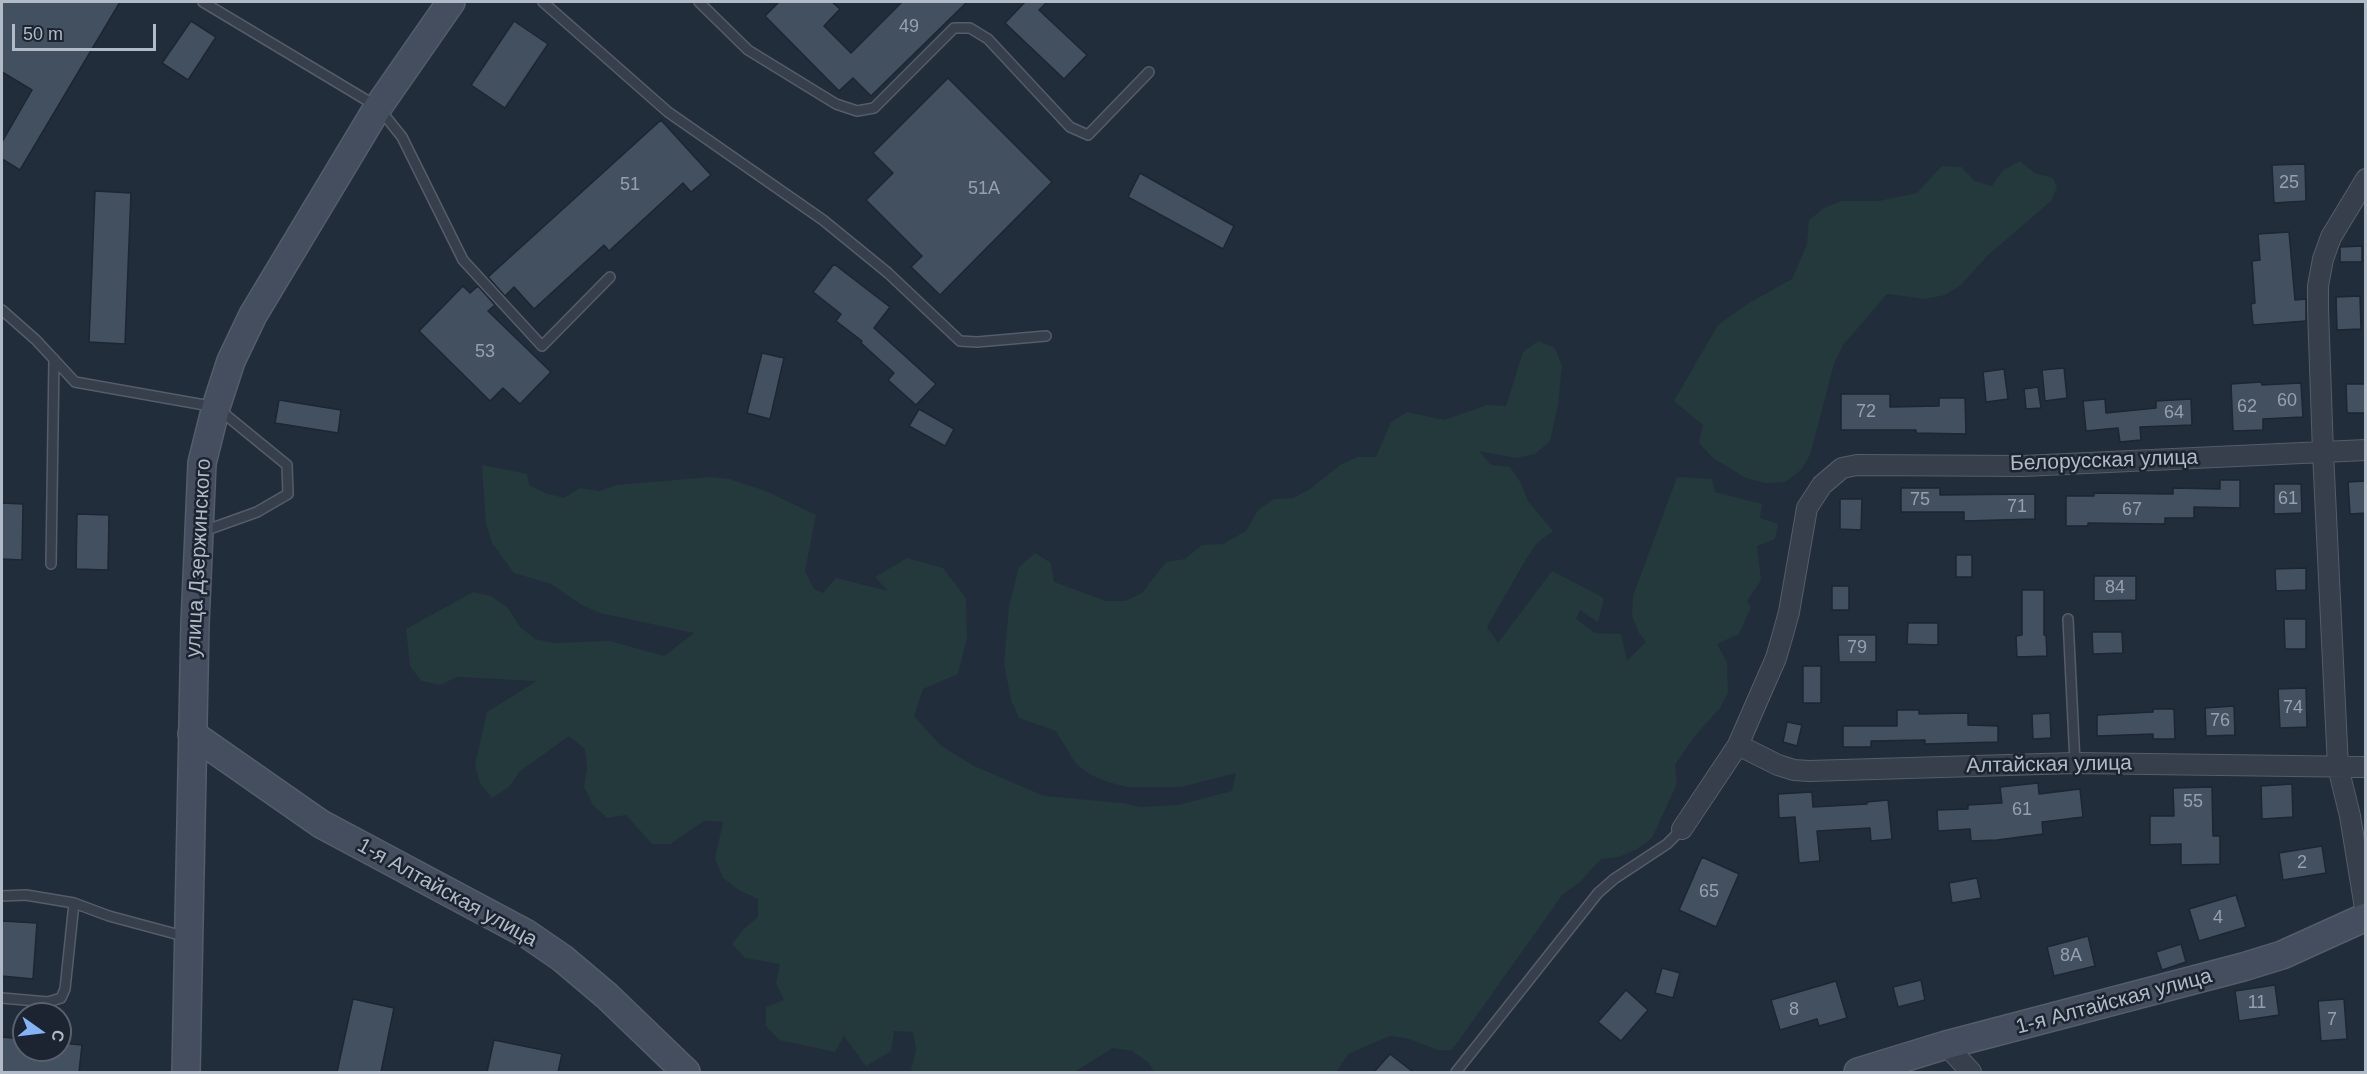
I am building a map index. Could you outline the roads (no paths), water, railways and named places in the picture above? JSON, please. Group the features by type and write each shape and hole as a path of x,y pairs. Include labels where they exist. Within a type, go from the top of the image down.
{"main road":[{"name":"улица Дзержинского","path":"186,1072 192,734 202,463 216,407 231,361 253,315 378,107 451,2"},
{"name":"1-я Алтайская улица","path":"192,734 321,824 527,934 562,958 607,996 686,1072"},
{"name":"1-я Алтайская улица","path":"1858,1072 1946,1045 2243,968 2282,955 2366,916"}],"street":[{"path":"2366,179 2331,237 2323,259 2318,286 2322,452 2338,767 2350,816 2366,916"},
{"name":"Белорусская улица","path":"1738,746 1776,658 1783,634 1807,508 1813,495 1842,468 1857,465 2023,466 2366,450"},
{"path":"1682,828 1738,746"},
{"name":"Алтайская улица","path":"1738,746 1779,765 1809,771 2075,763 2366,767"},
{"path":"1946,1045 1971,1072"}],"lane":[{"path":"202,2 378,107 402,137 463,260 542,346 609,277"},
{"path":"543,2 668,112 823,220 888,273 960,341 977,342 1046,336"},
{"path":"699,2 748,50 836,104 857,111 874,108 954,28 970,28 988,39 1071,127 1088,135 1149,72"},
{"path":"2,310 75,382 216,407 287,465 288,494 257,512 199,533"},
{"path":"51,564 54,359"},
{"path":"2068,619 2075,763"},
{"path":"1456,1072 1598,893 1614,879 1667,844 1682,828"},
{"path":"2,896 26,895 74,903 109,916 187,937"},
{"path":"2,998 48,1002 61,998 65,989 74,903"}]}
